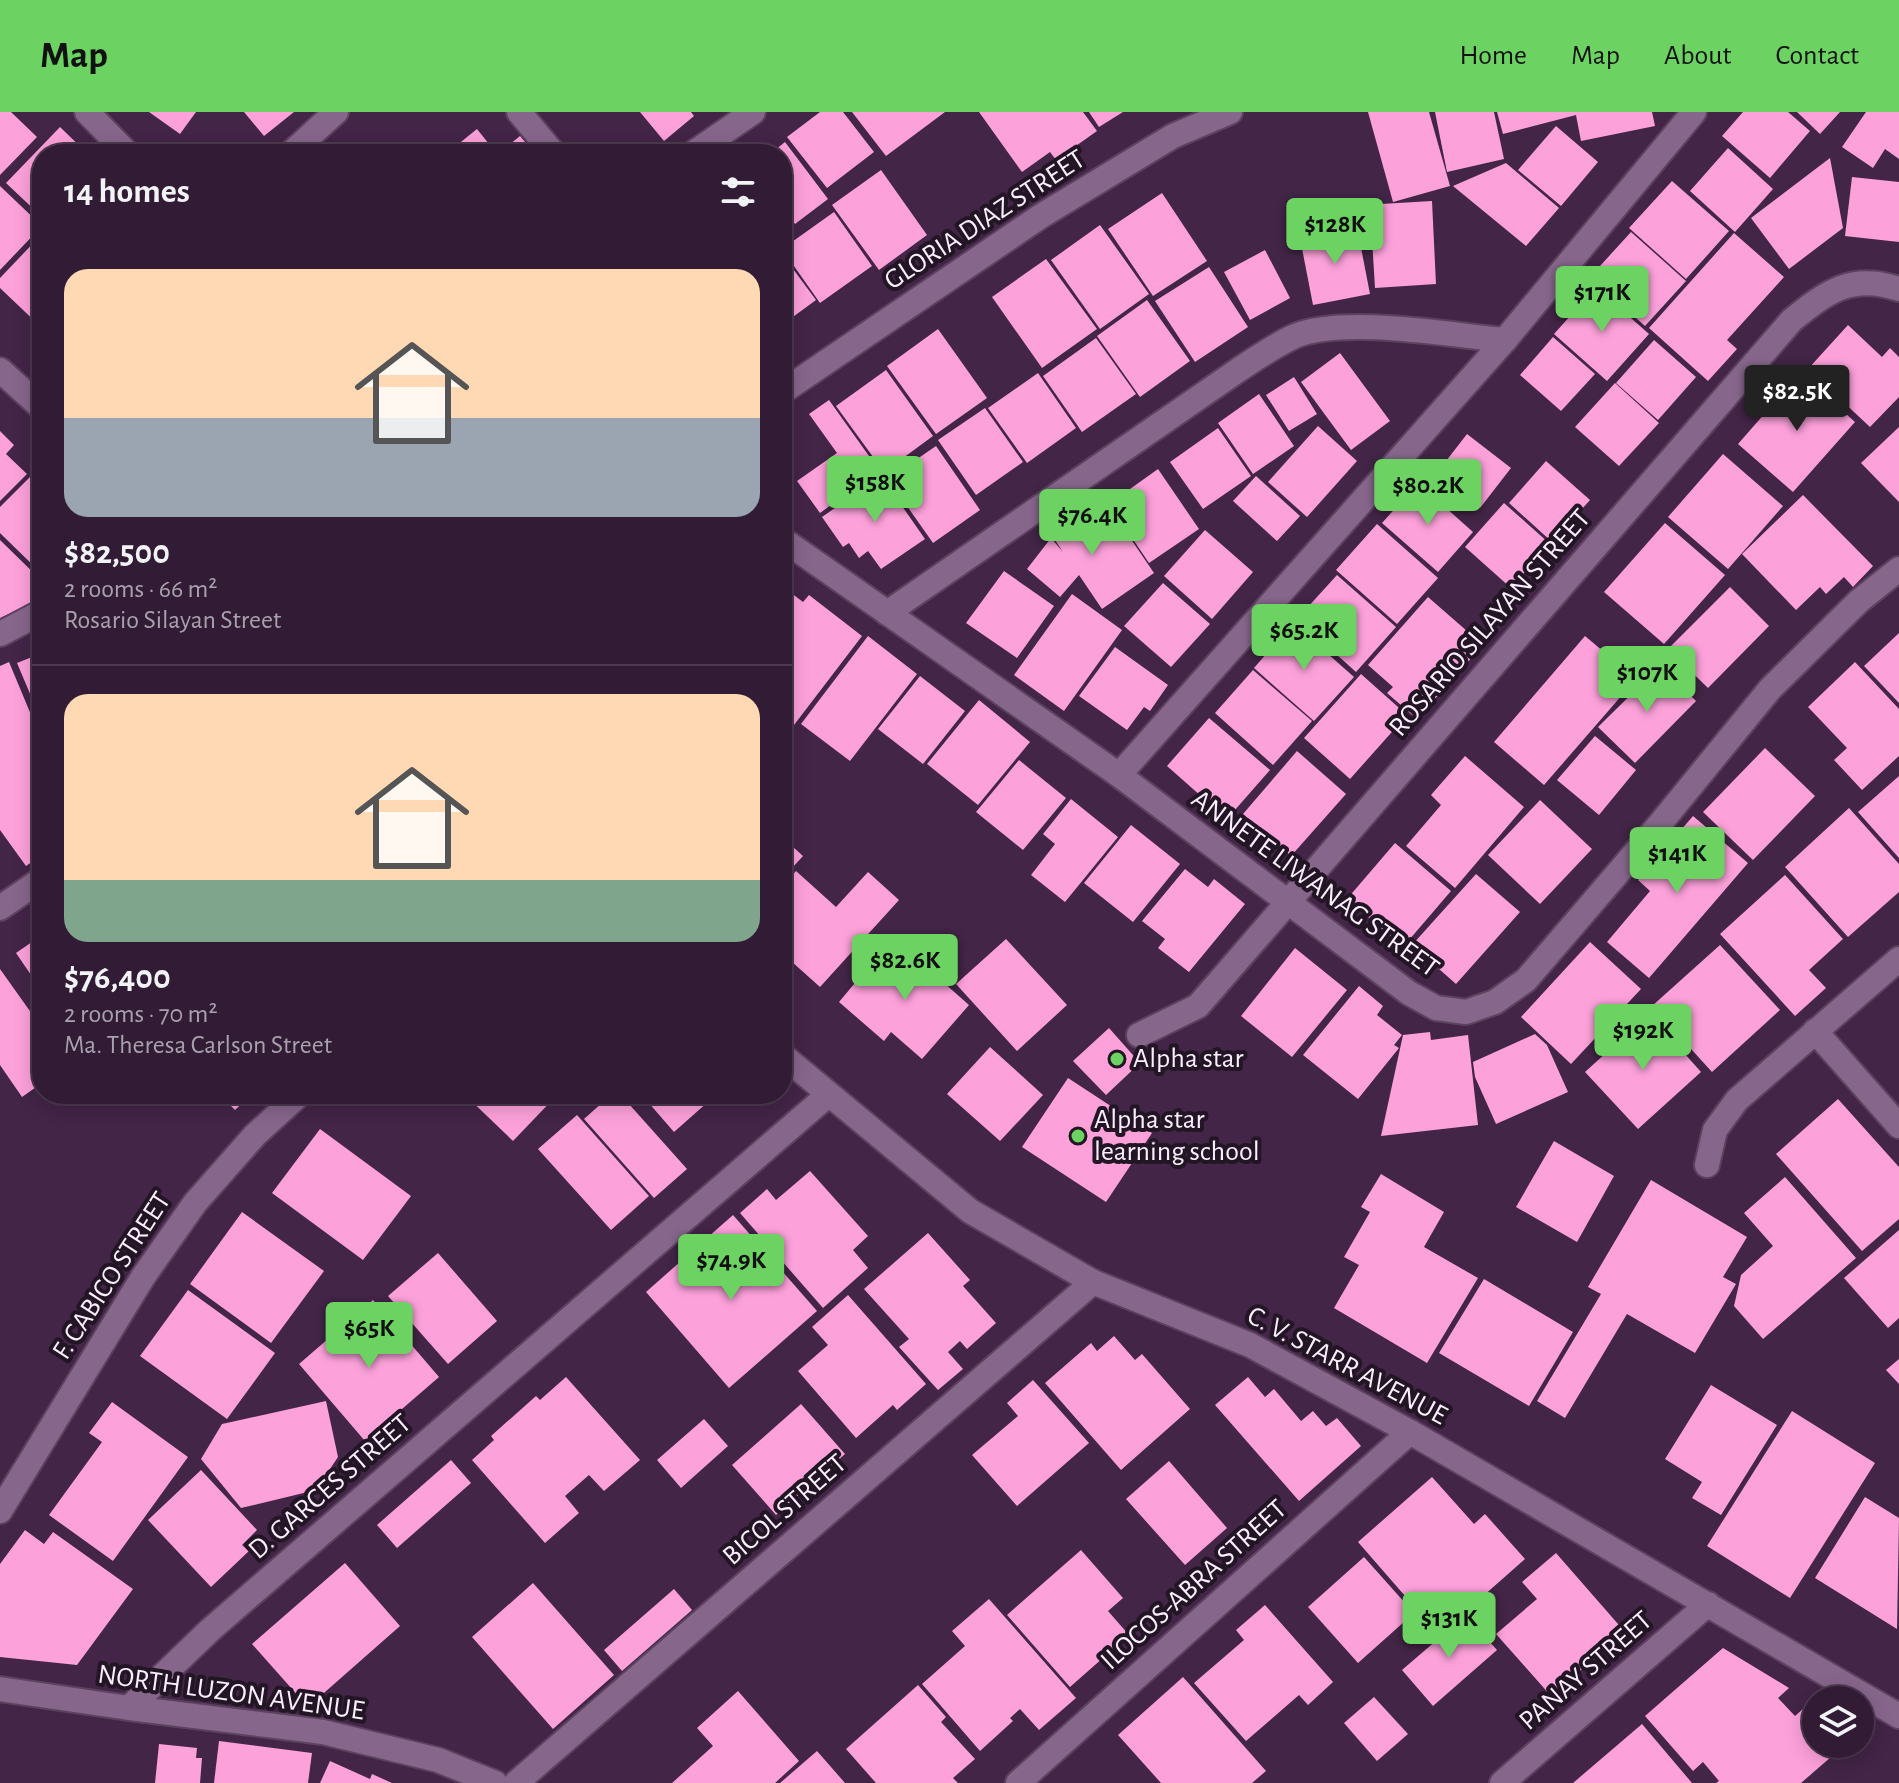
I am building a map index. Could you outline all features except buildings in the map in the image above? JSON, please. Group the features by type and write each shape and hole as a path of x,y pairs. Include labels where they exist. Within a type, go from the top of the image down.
{"street":[{"path":"87,112 118,144"},
{"path":"301,144 336,112"},
{"path":"519,112 546,144"},
{"path":"707,144 753,112"},
{"name":"GLORIA DIAZ STREET","path":"792,385 1041,216 1173,136 1230,112"},
{"path":"1119,775 1505,340 1694,112"},
{"name":"ROSARIO SILAYAN STREET","path":"1139,1035 1198,1006 1792,320 1817,300 1845,284 1873,282 1899,289"},
{"path":"887,613 1224,380 1296,336 1350,327 1505,340"},
{"path":"0,370 32,399"},
{"name":"ANNETE LIWANAG STREET","path":"792,546 1119,775 1409,993 1436,1008 1466,1012 1495,1002 1526,980 1770,689 1859,601 1899,569"},
{"path":"0,634 32,617"},
{"path":"0,908 32,886"},
{"path":"1707,1165 1715,1130 1737,1100 1899,959"},
{"path":"1815,1031 1899,1126"},
{"name":"C. V. STARR AVENUE","path":"792,1064 970,1211 1093,1282 1250,1345 1410,1432 1899,1716"},
{"name":"D. GARCES STREET","path":"129,1708 210,1630 828,1095"},
{"name":"F. CABICO STREET","path":"0,1511 143,1277 195,1203 255,1135 289,1104"},
{"name":"BICOL STREET","path":"516,1783 1093,1282"},
{"name":"ILOCOS-ABRA STREET","path":"1018,1783 1410,1432"},
{"name":"PANAY STREET","path":"1502,1783 1708,1604"},
{"name":"NORTH LUZON AVENUE","path":"0,1689 323,1732 438,1760 495,1783"}],"place":[{"name":"Alpha star","path":"1117,1059"},
{"name":"Alpha star learning school","path":"1078,1136"}]}
